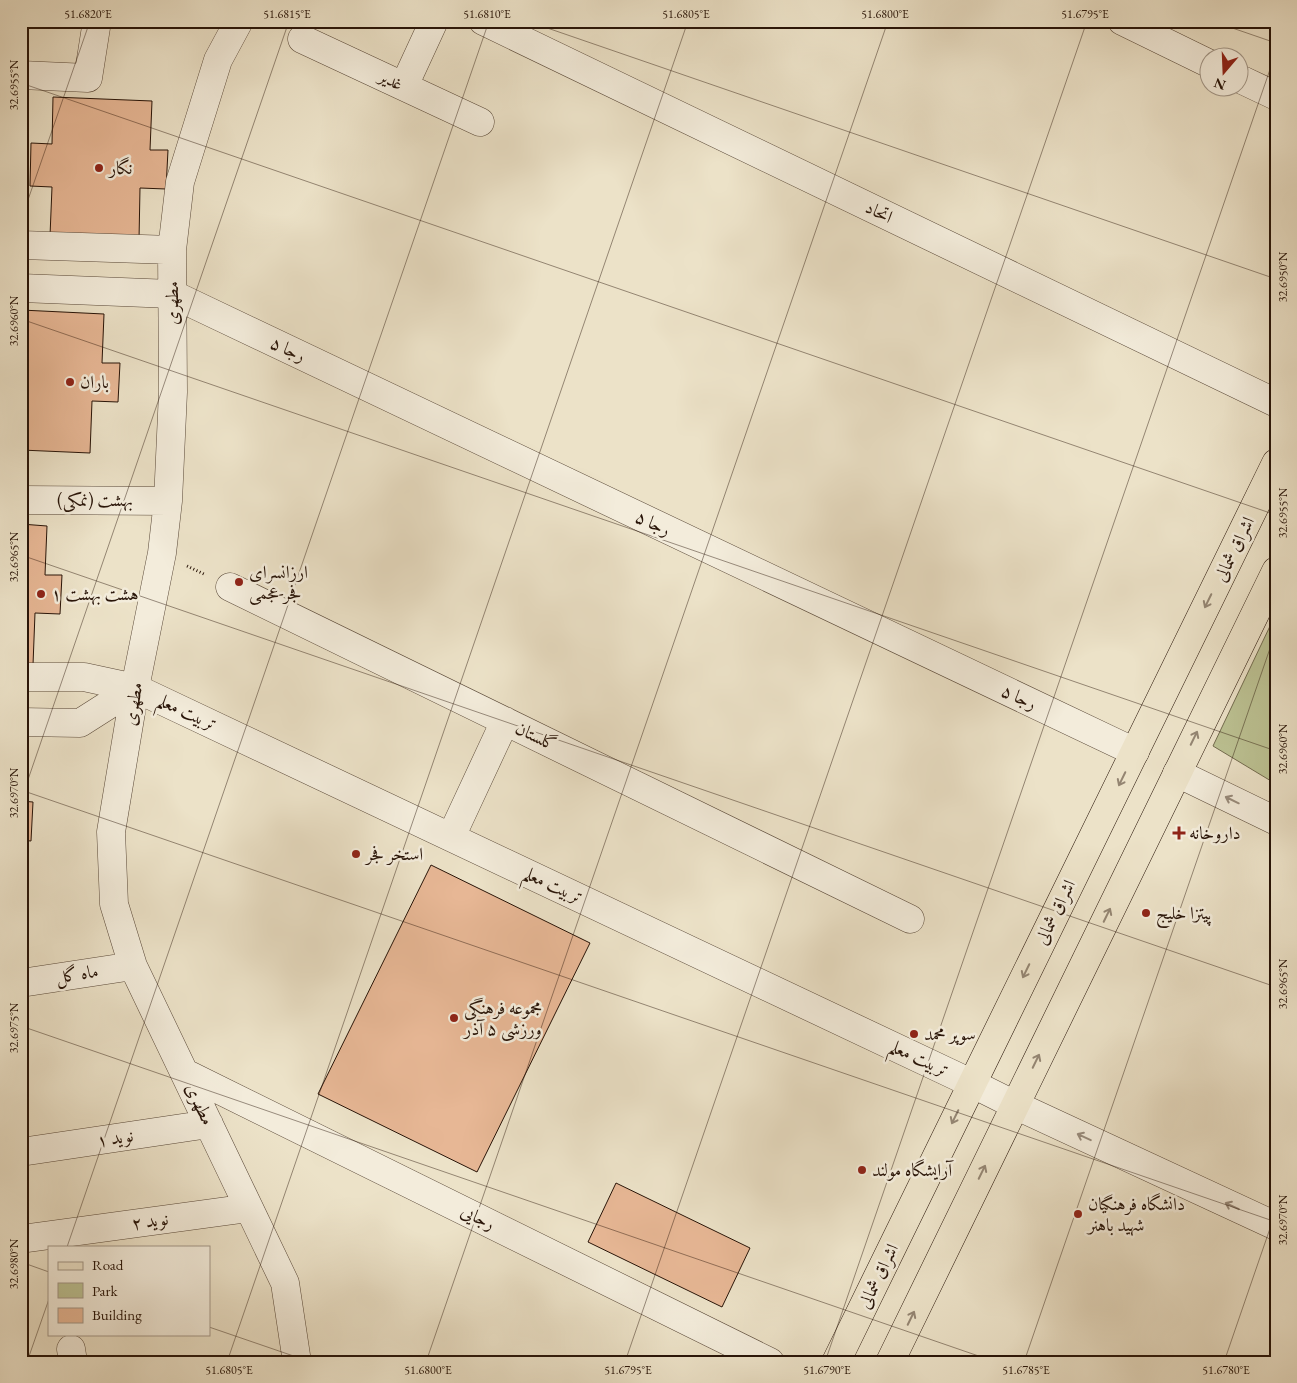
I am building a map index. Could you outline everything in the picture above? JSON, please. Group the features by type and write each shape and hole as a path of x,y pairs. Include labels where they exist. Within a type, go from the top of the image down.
{"main road":[{"name":"اشراق شمالی","path":"836,1362 1276,463"},
{"path":"890,1362 1276,571"}],"street":[{"path":"21,75 88,78 97,21"},
{"name":"مطهری","path":"239,21 218,60 180,182 172,250 173,392 168,501 162,554 135,688 112,832 114,904 133,966 286,1283 297,1362"},
{"path":"404,86 434,21"},
{"name":"اتحاد","path":"483,21 1276,403"},
{"path":"1122,21 1200,59"},
{"name":"غدیر","path":"302,39 480,122"},
{"path":"1250,84 1276,96"},
{"path":"21,245 172,250"},
{"path":"21,288 172,294"},
{"name":"رجا ۵","path":"172,294 1135,752"},
{"name":"بهشت (نمکی)","path":"21,500 168,501"},
{"name":"گلستان","path":"230,587 910,919"},
{"name":"تربیت معلم","path":"21,677 84,677 135,688 1014,1105"},
{"path":"21,722 80,723 135,688"},
{"path":"451,837 505,721"},
{"path":"1177,773 1276,821"},
{"name":"ماه گل","path":"21,983 133,966"},
{"name":"رجایی","path":"185,1073 770,1362"},
{"path":"1014,1105 1276,1226"},
{"name":"نوید ۱","path":"21,1152 209,1124"},
{"name":"نوید ۲","path":"21,1238 249,1208"}],"path":[{"path":"162,554 230,587"}],"green space":[{"path":"1271,624 1276,648 1276,784 1213,746"}],"building":[{"name":"نگار","path":"53,97 152,101 150,150 168,150 166,189 140,188 139,240 50,236 52,187 30,186 31,143 52,144"},
{"name":"باران","path":"21,310 104,314 102,363 120,363 118,402 92,401 90,453 21,450"},
{"name":"هشت بهشت ۱","path":"21,524 47,526 45,575 62,575 60,614 35,613 33,665 21,664"},
{"path":"21,801 33,802 31,841 21,840"},
{"name":"مجموعه فرهنگی ورزشی ۵ آذر","path":"431,865 590,943 477,1172 318,1094"},
{"path":"616,1183 750,1248 722,1307 588,1242"}],"place":[{"name":"نگار","path":"99,168"},
{"name":"باران","path":"70,382"},
{"name":"ارزانسرای فجر-عجمی","path":"239,582"},
{"name":"هشت بهشت ۱","path":"41,594"},
{"name":"داروخانه","path":"1179,833"},
{"name":"استخر فجر","path":"356,854"},
{"name":"پیتزا خلیج","path":"1146,913"},
{"name":"مجموعه فرهنگی ورزشی ۵ آذر","path":"454,1018"},
{"name":"سوپر محمد","path":"914,1034"},
{"name":"آرایشگاه مولند","path":"862,1170"},
{"name":"دانشگاه فرهنگیان شهید باهنر","path":"1078,1214"}]}
